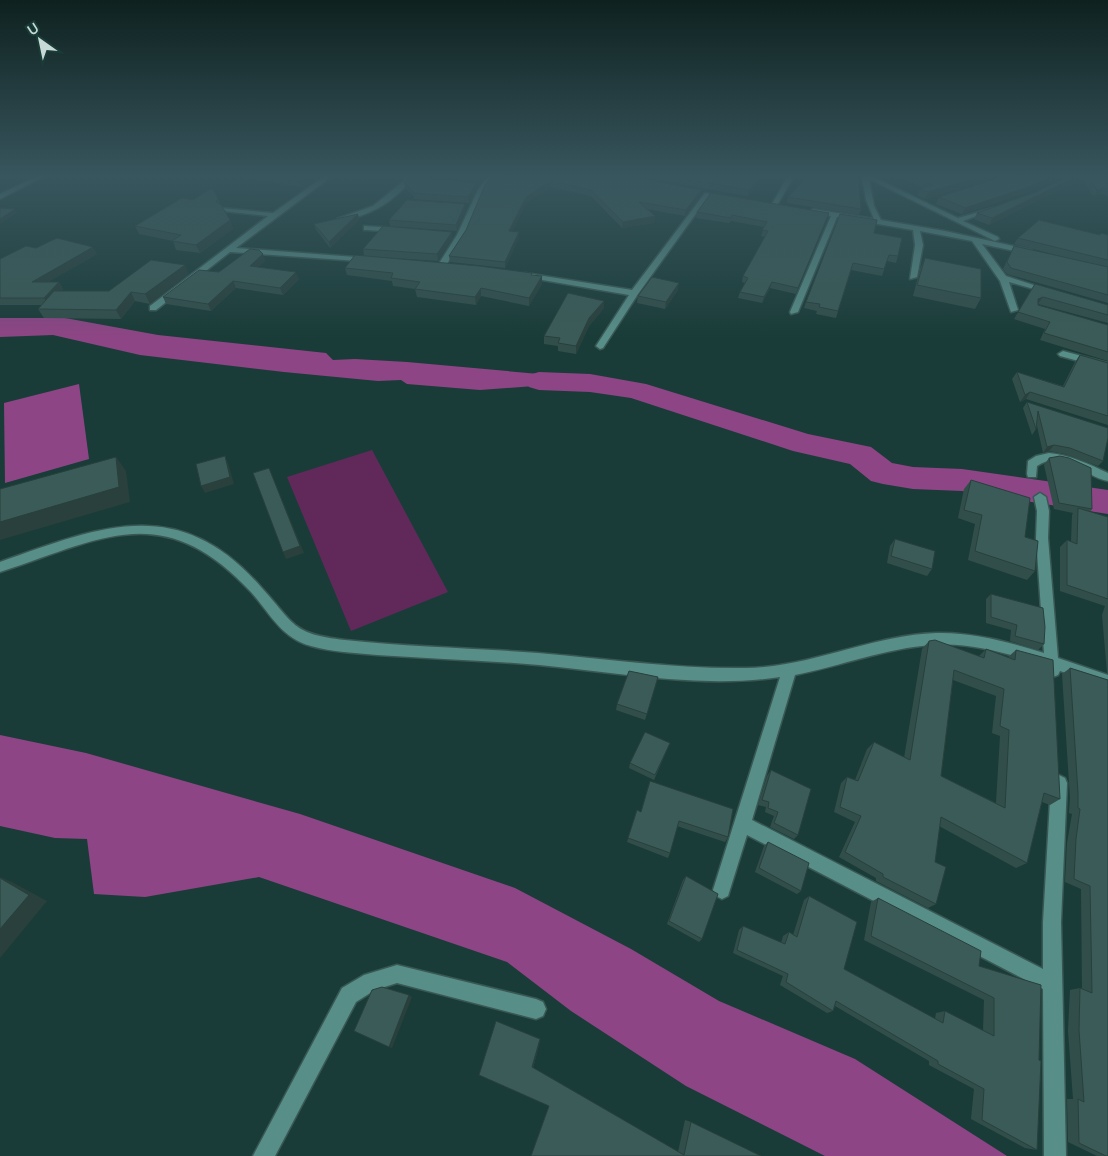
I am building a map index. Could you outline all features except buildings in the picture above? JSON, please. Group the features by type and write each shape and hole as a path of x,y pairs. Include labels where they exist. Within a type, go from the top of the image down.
{"street":[{"path":"153,308 255,230"},
{"path":"432,265 446,266 463,230"},
{"path":"600,346 634,293 680,230"},
{"path":"794,312 828,230"},
{"path":"913,277 919,245 916,230"},
{"path":"926,230 1035,253"},
{"path":"977,230 1008,246"},
{"path":"452,234 461,235"},
{"path":"975,240 996,264 1014,310"},
{"path":"229,250 374,260"},
{"path":"516,273 634,293"},
{"path":"1003,278 1060,295"},
{"path":"1063,354 1108,366"},
{"path":"1032,474 1032,464 1037,459 1047,456 1060,457 1108,479"},
{"path":"1040,497 1043,511 1042,538 1048,637 1053,663 1054,683"},
{"path":"0,567 116,530 152,528 184,534 217,554 241,572 293,633 311,641 344,646 538,659 716,675 789,672 910,641 936,639 986,642 1108,681"},
{"path":"722,890 789,672"},
{"path":"1055,1156 1052,922 1060,798 1058,769"},
{"path":"742,824 1053,984"},
{"path":"264,1156 349,995 371,982 398,974 536,1009"}],"shaded area":[{"path":"0,318 65,318 158,335 326,353 333,360 355,359 407,362 583,378 590,383 578,389 534,386 480,390 407,384 401,380 378,381 284,372 140,355 53,335 0,337"},
{"path":"79,384 89,459 5,483 4,403"},
{"path":"372,450 448,592 351,631 287,477"},
{"path":"0,735 86,753 300,814 515,888 631,949 719,1001 855,1059 1007,1156 825,1156 686,1086 571,1011 507,962 259,877 145,897 94,894 87,839 55,838 0,826"}],"waterway":[{"path":"539,381 590,383 636,390 804,444 860,455 883,473 913,478 962,480 1108,502"}]}
